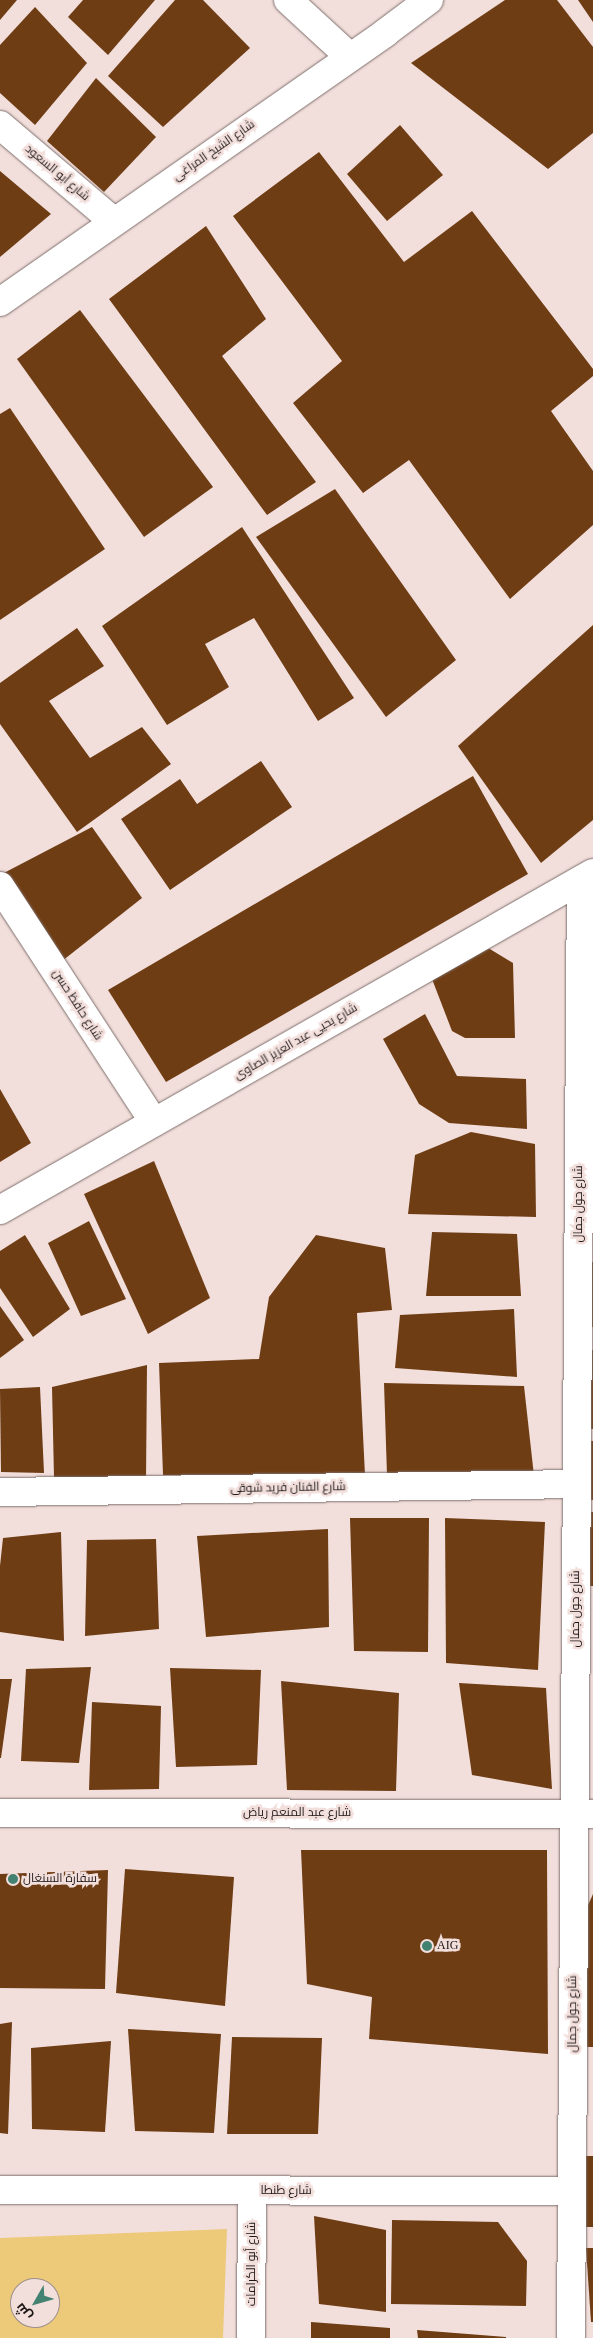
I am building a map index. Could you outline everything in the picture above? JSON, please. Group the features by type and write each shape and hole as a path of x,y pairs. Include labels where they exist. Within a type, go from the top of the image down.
{"street":[{"path":"288,0 350,57"},
{"name":"شارع الشيخ المراغى","path":"0,302 113,221 350,57 428,0"},
{"name":"شارع أبو السعود","path":"0,125 113,221"},
{"name":"شارع يحيى عبد العزيز الصاوى","path":"0,1210 587,877"},
{"name":"شارع جول جمال","path":"571,2338 572,2191 584,1814 577,1484 587,877"},
{"name":"شارع حافظ حسن","path":"0,886 154,1122"},
{"name":"شارع الفنان فريد شوقى","path":"0,1492 577,1484"},
{"name":"شارع عبد المنعم رياض","path":"0,1813 584,1814"},
{"name":"شارع طنطا","path":"0,2190 572,2191"},
{"name":"شارع أبو الكرامات","path":"251,2338 252,2190"}],"shaded area":[{"path":"227,2229 223,2338 0,2338 0,2238"}],"building":[{"path":"0,0 17,0 0,20"},
{"path":"83,0 155,0 108,55 68,17"},
{"path":"175,0 203,0 250,48 163,127 108,76"},
{"path":"505,0 557,0 593,47 593,133 548,169 411,63"},
{"path":"578,0 593,0 593,22"},
{"path":"35,7 87,63 35,125 0,93 0,45"},
{"path":"96,78 156,137 104,192 47,141"},
{"path":"400,125 443,175 387,221 347,174"},
{"path":"319,152 404,262 472,211 593,369 593,376 551,411 593,471 593,525 510,599 409,460 363,493 293,403 342,361 233,216"},
{"path":"0,171 51,214 0,257"},
{"path":"206,226 266,319 222,356 316,482 267,515 109,299"},
{"path":"80,310 213,487 144,537 17,359"},
{"path":"10,408 105,549 0,620 0,414"},
{"path":"335,489 456,660 386,717 256,537"},
{"path":"242,527 354,698 318,721 254,618 205,644 229,687 167,725 102,626"},
{"path":"593,625 593,820 541,863 458,746"},
{"path":"77,628 104,666 49,701 90,758 142,727 171,764 77,832 0,724 0,683"},
{"path":"261,761 292,807 170,890 121,819 180,779 197,804"},
{"path":"473,776 528,874 166,1082 108,990"},
{"path":"92,827 142,898 57,965 0,875"},
{"path":"480,943 513,963 515,1038 465,1038 452,1031 432,979"},
{"path":"425,1014 457,1076 526,1079 527,1129 449,1123 419,1104 383,1039"},
{"path":"0,1089 31,1143 0,1162"},
{"path":"471,1132 535,1144 536,1217 408,1214 415,1155"},
{"path":"154,1161 210,1298 148,1334 84,1194"},
{"path":"89,1221 126,1299 81,1316 48,1243"},
{"path":"432,1232 517,1234 521,1296 426,1296"},
{"path":"25,1235 70,1309 33,1337 0,1288 0,1251"},
{"path":"316,1235 385,1248 392,1310 357,1313 365,1475 163,1475 159,1363 259,1359 269,1297"},
{"path":"590,1262 593,1262 593,1327 591,1327"},
{"path":"0,1306 24,1340 0,1358"},
{"path":"514,1309 517,1377 395,1368 400,1315"},
{"path":"582,1350 593,1350 593,1429 581,1429"},
{"path":"147,1365 146,1480 54,1477 52,1387"},
{"path":"384,1383 524,1386 534,1476 387,1475"},
{"path":"40,1387 44,1473 1,1472 0,1389"},
{"path":"584,1441 593,1441 593,1500 584,1499"},
{"path":"586,1512 593,1512 593,1586 587,1586"},
{"path":"350,1518 429,1518 428,1652 354,1651"},
{"path":"445,1518 545,1522 538,1670 446,1663"},
{"path":"328,1529 329,1627 206,1637 197,1536"},
{"path":"61,1532 64,1641 0,1632 0,1566 3,1538"},
{"path":"156,1539 159,1629 85,1636 87,1540"},
{"path":"91,1667 79,1763 21,1761 26,1669"},
{"path":"170,1668 261,1670 257,1765 176,1767"},
{"path":"0,1679 12,1679 1,1758 0,1758"},
{"path":"281,1681 399,1693 396,1791 287,1790"},
{"path":"459,1683 546,1688 552,1789 472,1775"},
{"path":"92,1702 161,1706 159,1789 89,1790"},
{"name":"AIG","path":"301,1850 547,1850 548,2054 369,2039 372,1997 307,1984"},
{"path":"125,1869 234,1877 225,2006 116,1993"},
{"path":"108,1870 105,1989 0,1988 0,1874"},
{"path":"593,1894 593,2047 587,2047 581,1921"},
{"path":"12,2022 8,2134 0,2133 0,2024"},
{"path":"128,2029 221,2034 214,2133 135,2131"},
{"path":"232,2037 322,2038 318,2134 227,2134"},
{"path":"111,2041 105,2132 32,2129 31,2048"},
{"path":"581,2156 593,2156 593,2227 583,2227"},
{"path":"314,2216 386,2230 386,2312 319,2304"},
{"path":"392,2220 498,2222 527,2261 526,2306 391,2304"},
{"path":"586,2248 593,2248 593,2322 591,2322"},
{"path":"311,2322 390,2328 390,2338 311,2338"},
{"path":"417,2330 506,2337 506,2338 418,2338"}],"place":[{"name":"سفارة السنغال","path":"13,1879"},
{"name":"AIG","path":"427,1946"}]}
